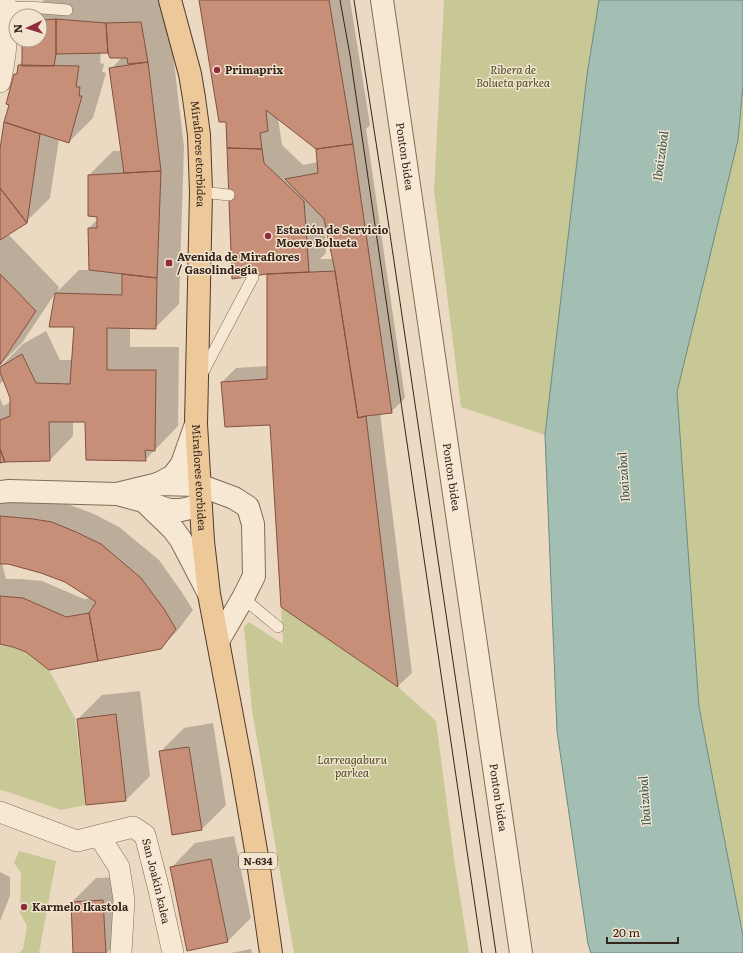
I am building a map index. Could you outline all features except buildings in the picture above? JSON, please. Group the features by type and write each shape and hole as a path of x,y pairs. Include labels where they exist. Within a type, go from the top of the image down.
{"main road":[{"name":"Miraflores etorbidea","path":"170,0 185,53 194,98 199,135 202,192 196,424 203,541 209,594 242,769 258,862 271,953"}],"street":[{"name":"Ponton bidea","path":"382,0 521,953"},
{"path":"0,82 6,50 5,4"},
{"path":"117,494 158,484 172,476 182,464 196,424"},
{"path":"158,484 200,494 234,498 248,507 253,524 254,576 218,641"},
{"path":"0,492 117,494 169,510 190,508 200,494"},
{"path":"143,501 173,528 181,540 209,594"},
{"name":"San Joakin kalea","path":"0,812 77,841 133,827 145,835 173,953"},
{"path":"99,836 119,866 124,900 121,953"}],"lane":[{"path":"5,4 67,10"},
{"path":"202,192 229,195"},
{"path":"196,385 253,277"},
{"path":"243,598 278,627"}],"green space":[{"name":"Ribera de Bolueta parkea","path":"444,0 599,0 587,75 545,435 461,407 434,191"},
{"path":"743,85 743,936 699,707 677,392 738,140"},
{"name":"Larreagaburu parkea","path":"281,607 398,687 436,721 455,866 469,953 294,953 252,710 244,627 249,622 283,644"},
{"path":"0,644 26,652 49,670 75,718 86,805 61,810 0,790"},
{"path":"19,851 56,861 39,953 19,953 23,949 27,926 20,913 21,873 14,863"}],"water":[{"name":"Ibaizabal","path":"599,0 743,0 743,85 738,140 677,392 699,707 743,936 743,953 591,953 588,944 557,731 545,435 587,75"}],"tram line":[{"path":"340,0 350,55 482,953"},
{"path":"354,0 496,953"}],"place":[{"name":"Primaprix","path":"217,70"},
{"name":"Estación de Servicio Moeve Bolueta","path":"268,236"},
{"name":"Avenida de Miraflores / Gasolindegia","path":"169,263"},
{"name":"Karmelo Ikastola","path":"24,907"}]}
